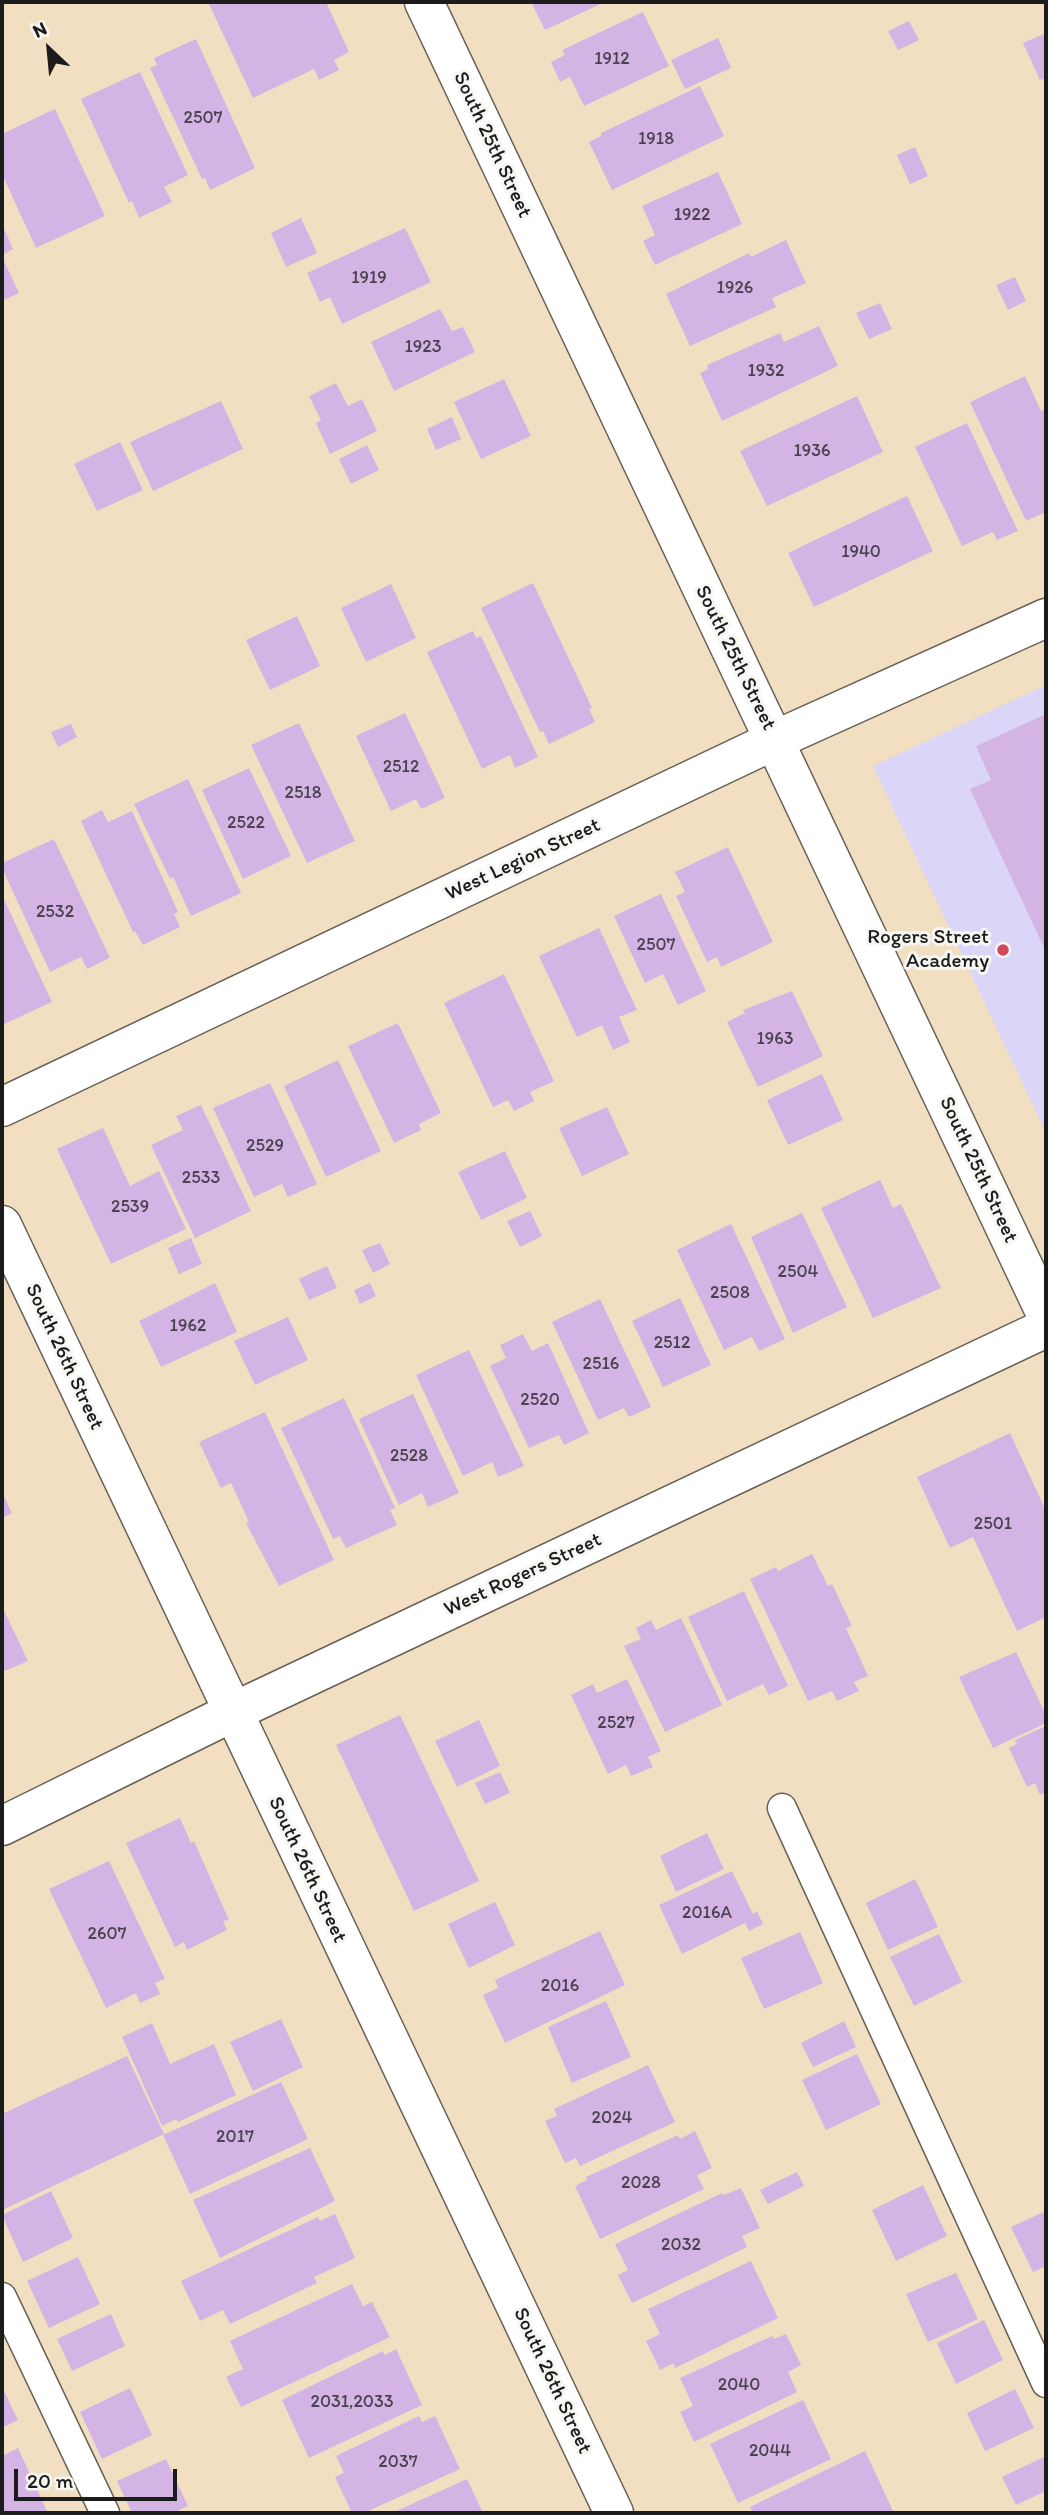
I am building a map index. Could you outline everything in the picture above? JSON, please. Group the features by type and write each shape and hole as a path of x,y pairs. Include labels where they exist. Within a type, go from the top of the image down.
{"street":[{"name":"South 25th Street","path":"424,2 1046,1314"},
{"name":"West Legion Street","path":"2,1107 775,740 1046,618"},
{"name":"South 26th Street","path":"2,1225 614,2513"},
{"name":"West Rogers Street","path":"2,1826 233,1712 1046,1328"}],"lane":[{"path":"782,1808 1046,2384"},
{"path":"2,2297 105,2513"}],"shaded area":[{"name":"Rogers Street Academy","path":"1046,685 1046,1133 873,766"}],"building":[{"path":"208,2 326,2 349,52 334,60 339,70 319,80 314,69 253,98"},
{"path":"531,2 605,2 545,30"},
{"path":"643,12 669,66 584,106 570,77 560,82 551,62 565,55 562,50"},
{"path":"909,21 919,40 898,50 888,31"},
{"path":"1046,33 1046,78 1040,80 1023,43"},
{"path":"718,38 731,68 685,89 671,60"},
{"path":"196,39 255,168 210,190 205,178 202,179 150,68 157,65 154,58"},
{"path":"140,72 188,175 164,187 172,202 139,218 132,201 129,203 81,99"},
{"path":"700,86 724,136 612,190 589,142 601,136 601,133"},
{"path":"55,109 105,216 36,248 2,174 2,134"},
{"path":"915,147 928,176 910,184 897,155"},
{"path":"718,172 742,224 655,265 643,241 655,235 642,206"},
{"path":"301,218 317,253 286,267 271,233"},
{"path":"2,224 13,249 2,255"},
{"path":"405,228 431,282 342,324 330,297 320,302 307,273"},
{"path":"786,240 806,283 772,298 776,307 690,346 666,294 749,253 751,257"},
{"path":"2,257 19,293 2,301"},
{"path":"1015,277 1026,301 1008,310 996,285"},
{"path":"880,303 892,329 869,339 856,313"},
{"path":"440,309 452,331 463,327 475,352 394,391 371,342"},
{"path":"819,326 838,366 722,421 700,373 708,369 707,365 780,333 784,342"},
{"path":"1025,376 1041,411 1046,408 1046,512 1026,521 970,402"},
{"path":"504,379 531,436 481,459 454,402"},
{"path":"336,383 348,406 362,399 377,431 330,454 316,423 321,420 309,396"},
{"path":"857,396 883,452 767,506 740,451"},
{"path":"221,401 243,449 153,491 130,442"},
{"path":"452,417 461,439 436,450 427,429"},
{"path":"967,423 1018,531 997,540 993,532 962,546 915,447"},
{"path":"120,442 143,490 97,511 74,464"},
{"path":"367,445 379,470 351,484 339,459"},
{"path":"907,496 933,551 814,607 788,553"},
{"path":"533,583 592,708 589,709 595,722 549,744 543,731 540,732 481,608"},
{"path":"391,584 416,638 366,662 341,608"},
{"path":"297,616 320,666 270,690 246,640"},
{"path":"473,631 476,638 481,636 538,757 515,768 510,755 482,769 427,652"},
{"path":"405,713 445,798 421,809 416,799 391,811 356,736"},
{"path":"1046,714 1046,952 970,789 991,780 976,746"},
{"path":"299,723 355,841 307,863 251,745"},
{"path":"71,724 77,737 58,747 51,732"},
{"path":"249,768 291,856 243,879 202,790"},
{"path":"188,779 241,893 191,916 134,804"},
{"path":"102,810 108,822 132,811 178,912 174,914 180,927 143,945 135,931 133,932 81,821"},
{"path":"54,839 110,958 87,969 81,957 50,972 2,868 2,863"},
{"path":"728,847 773,942 721,967 717,957 707,962 676,896 685,892 675,872"},
{"path":"661,894 706,991 678,1005 663,974 645,983 614,916"},
{"path":"2,895 52,1002 2,1025"},
{"path":"599,928 637,1010 619,1017 630,1042 613,1050 602,1025 577,1037 539,956"},
{"path":"504,974 554,1081 530,1092 534,1101 514,1111 508,1100 493,1107 444,1003"},
{"path":"792,991 823,1056 758,1087 727,1022 745,1013 743,1010"},
{"path":"398,1023 441,1113 419,1124 421,1130 394,1143 348,1046"},
{"path":"338,1060 381,1151 326,1177 284,1086"},
{"path":"822,1074 843,1120 788,1145 767,1100"},
{"path":"270,1083 317,1184 288,1197 282,1184 254,1197 213,1108"},
{"path":"201,1105 251,1211 195,1238 151,1145 183,1130 176,1116"},
{"path":"607,1107 629,1154 582,1176 559,1128"},
{"path":"103,1128 130,1186 159,1171 186,1229 111,1264 57,1149"},
{"path":"505,1151 527,1198 481,1220 458,1172"},
{"path":"880,1180 893,1208 901,1204 941,1288 873,1318 821,1208"},
{"path":"530,1211 542,1236 520,1247 507,1221"},
{"path":"802,1213 847,1307 793,1333 751,1237"},
{"path":"731,1224 785,1339 759,1351 752,1337 724,1350 677,1250"},
{"path":"191,1238 202,1264 179,1274 168,1248"},
{"path":"380,1243 390,1264 373,1273 362,1250"},
{"path":"327,1266 337,1288 309,1300 299,1279"},
{"path":"215,1283 237,1332 161,1367 139,1321"},
{"path":"370,1283 376,1296 360,1304 354,1290"},
{"path":"680,1298 711,1365 663,1387 632,1321"},
{"path":"600,1299 651,1407 629,1417 624,1408 598,1420 552,1322"},
{"path":"288,1317 308,1360 255,1385 234,1341"},
{"path":"523,1334 532,1351 548,1343 589,1433 564,1445 559,1435 529,1448 490,1366 506,1358 500,1345"},
{"path":"469,1350 524,1466 498,1477 492,1462 463,1476 416,1375"},
{"path":"413,1394 459,1493 428,1507 422,1493 399,1505 359,1419"},
{"path":"344,1398 395,1508 390,1510 397,1525 346,1548 340,1536 333,1539 281,1428"},
{"path":"265,1412 334,1560 279,1586 246,1523 249,1522 231,1483 221,1488 199,1442"},
{"path":"1010,1433 1046,1511 1046,1617 1017,1631 973,1537 950,1548 917,1477"},
{"path":"2,1492 12,1513 2,1518"},
{"path":"812,1554 828,1586 832,1584 852,1626 846,1628 868,1676 854,1682 859,1691 837,1701 832,1691 808,1701 750,1579 776,1567 778,1571"},
{"path":"744,1591 788,1686 769,1695 763,1684 727,1701 688,1617"},
{"path":"2,1606 28,1661 2,1672"},
{"path":"681,1618 722,1705 665,1732 624,1646 641,1639 636,1628 651,1620 656,1630"},
{"path":"1016,1652 1046,1715 1046,1723 993,1748 959,1677"},
{"path":"627,1679 661,1751 648,1757 653,1767 631,1776 626,1765 608,1774 571,1695 593,1684 597,1693"},
{"path":"400,1715 479,1881 414,1911 336,1745"},
{"path":"479,1720 500,1766 457,1787 435,1741"},
{"path":"1046,1726 1046,1792 1040,1795 1035,1783 1027,1787 1009,1748 1017,1744 1015,1740"},
{"path":"500,1772 510,1793 485,1804 475,1783"},
{"path":"180,1818 191,1843 194,1841 229,1920 223,1921 227,1930 187,1950 184,1942 175,1947 126,1843"},
{"path":"707,1833 724,1869 676,1892 660,1856"},
{"path":"109,1861 165,1979 155,1983 160,1994 140,2003 136,1993 106,2008 49,1889"},
{"path":"732,1871 753,1914 757,1911 763,1924 749,1931 745,1923 682,1954 659,1905"},
{"path":"915,1879 938,1927 888,1950 866,1903"},
{"path":"495,1902 515,1945 469,1968 448,1924"},
{"path":"600,1931 625,1985 505,2043 483,1995 498,1988 495,1980"},
{"path":"800,1932 823,1983 764,2009 741,1958"},
{"path":"939,1934 962,1982 914,2006 890,1957"},
{"path":"606,2001 631,2057 572,2083 548,2027"},
{"path":"281,2019 303,2067 253,2091 230,2042"},
{"path":"844,2021 856,2047 813,2067 801,2043"},
{"path":"152,2023 170,2064 214,2044 236,2095 178,2122 176,2119 162,2126 122,2037"},
{"path":"857,2054 881,2104 826,2130 802,2080"},
{"path":"127,2056 164,2134 2,2210 2,2114"},
{"path":"648,2065 675,2122 580,2166 576,2158 565,2163 545,2121 557,2116 554,2109"},
{"path":"281,2082 308,2139 190,2194 163,2135"},
{"path":"695,2131 712,2168 697,2175 704,2189 600,2239 575,2186 587,2180 586,2177 678,2135 680,2139"},
{"path":"310,2148 335,2201 220,2258 193,2200"},
{"path":"797,2172 804,2186 768,2204 760,2190"},
{"path":"923,2185 947,2236 896,2261 872,2210"},
{"path":"741,2188 760,2228 742,2236 747,2247 632,2303 618,2275 628,2270 615,2244 722,2193 724,2195"},
{"path":"51,2191 73,2238 23,2262 2,2215"},
{"path":"1046,2211 1046,2266 1033,2272 1011,2227"},
{"path":"335,2214 355,2258 314,2277 317,2283 230,2324 223,2310 200,2321 181,2281 318,2217 320,2221"},
{"path":"78,2257 100,2304 49,2328 27,2281"},
{"path":"751,2261 778,2318 675,2368 674,2363 660,2370 646,2341 660,2334 648,2309"},
{"path":"956,2273 978,2319 928,2342 906,2294"},
{"path":"352,2284 363,2306 372,2302 390,2337 241,2407 226,2377 243,2369 230,2341"},
{"path":"111,2314 125,2346 72,2371 57,2339"},
{"path":"984,2320 1003,2360 956,2384 937,2343"},
{"path":"786,2334 801,2365 788,2372 797,2392 694,2442 680,2412 693,2406 680,2378 772,2336 774,2339"},
{"path":"396,2349 422,2405 309,2458 282,2400 383,2351 385,2355"},
{"path":"2,2387 18,2420 2,2428"},
{"path":"130,2388 152,2435 102,2459 80,2412"},
{"path":"1015,2389 1034,2428 985,2451 967,2413"},
{"path":"803,2400 831,2459 738,2503 710,2444"},
{"path":"419,2416 422,2422 435,2416 460,2469 364,2513 352,2513 335,2477 344,2473 336,2456"},
{"path":"18,2448 48,2513 2,2513 2,2456"},
{"path":"865,2451 894,2513 746,2513 752,2511 750,2507"},
{"path":"1046,2456 1046,2491 1016,2505 1002,2477"},
{"path":"166,2459 188,2506 173,2513 132,2513 117,2481"},
{"path":"467,2479 483,2513 392,2513"}],"place":[{"name":"Rogers Street Academy","path":"1003,950"}]}
